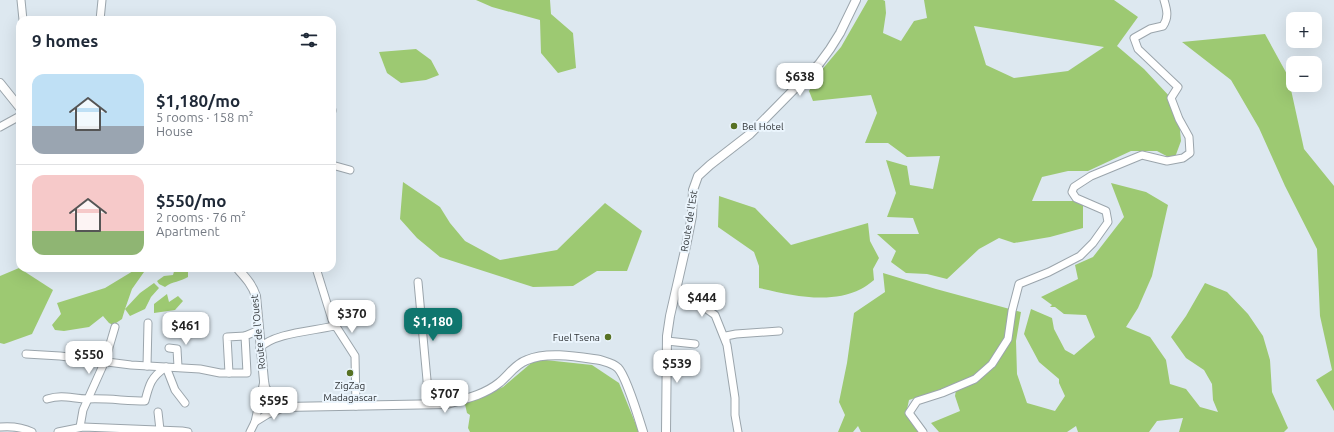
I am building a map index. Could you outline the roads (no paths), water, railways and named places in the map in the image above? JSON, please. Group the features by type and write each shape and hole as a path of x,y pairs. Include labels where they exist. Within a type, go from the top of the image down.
{"main road":[{"name":"Route de l'Est","path":"666,432 667,341 670,316 689,235 692,216 693,190 698,176 750,134 818,64 840,33 856,0"},
{"path":"0,83 16,103"},
{"name":"Route de l'Ouest","path":"243,272 251,283 256,296 265,387 272,397 285,407"},
{"path":"285,407 447,404 463,400 489,390 500,383 510,372 526,360 547,355 589,358 609,362 618,368 624,378 643,432"}],"street":[{"path":"21,0 23,16"},
{"path":"100,16 102,0"},
{"path":"923,432 909,413 917,401 942,393 975,379 992,364 1008,339 1012,311 1019,284 1049,272 1080,256 1093,243 1108,222 1106,211 1076,198 1072,192 1074,187 1091,176 1142,154 1167,161 1183,158 1190,153 1189,137 1178,119 1171,98 1178,87 1138,49 1134,38 1150,29 1163,26 1167,20 1167,10 1164,0"},
{"path":"0,127 16,118"},
{"path":"336,166 350,170"},
{"path":"317,272 334,326 338,328 355,356 356,406"},
{"path":"418,282 428,404"},
{"path":"676,290 684,292 705,304 708,310 715,315 727,345"},
{"path":"147,366 148,323"},
{"path":"260,348 272,339 285,335 319,330 334,326"},
{"path":"80,427 87,399 99,377 115,327"},
{"path":"229,373 227,337 245,336 259,330"},
{"path":"738,432 735,415 735,398 726,336 779,331"},
{"path":"26,354 60,356 147,366 178,367 229,373 247,373 245,336"},
{"path":"667,341 695,344"},
{"path":"169,348 177,349 178,367"},
{"path":"47,399 56,396 121,401 145,401 147,390 155,374 166,367"},
{"path":"166,367 175,390 184,403"},
{"path":"250,432 255,422 264,381"},
{"path":"255,422 268,414 285,407"},
{"path":"158,412 160,430"},
{"path":"0,427 16,427 32,432"},
{"path":"58,432 80,427 188,432"}],"place":[{"name":"Bel Hotel","path":"734,126"},
{"name":"Fuel Tsena","path":"608,337"},
{"name":"ZigZag Madagascar","path":"350,373"}]}
